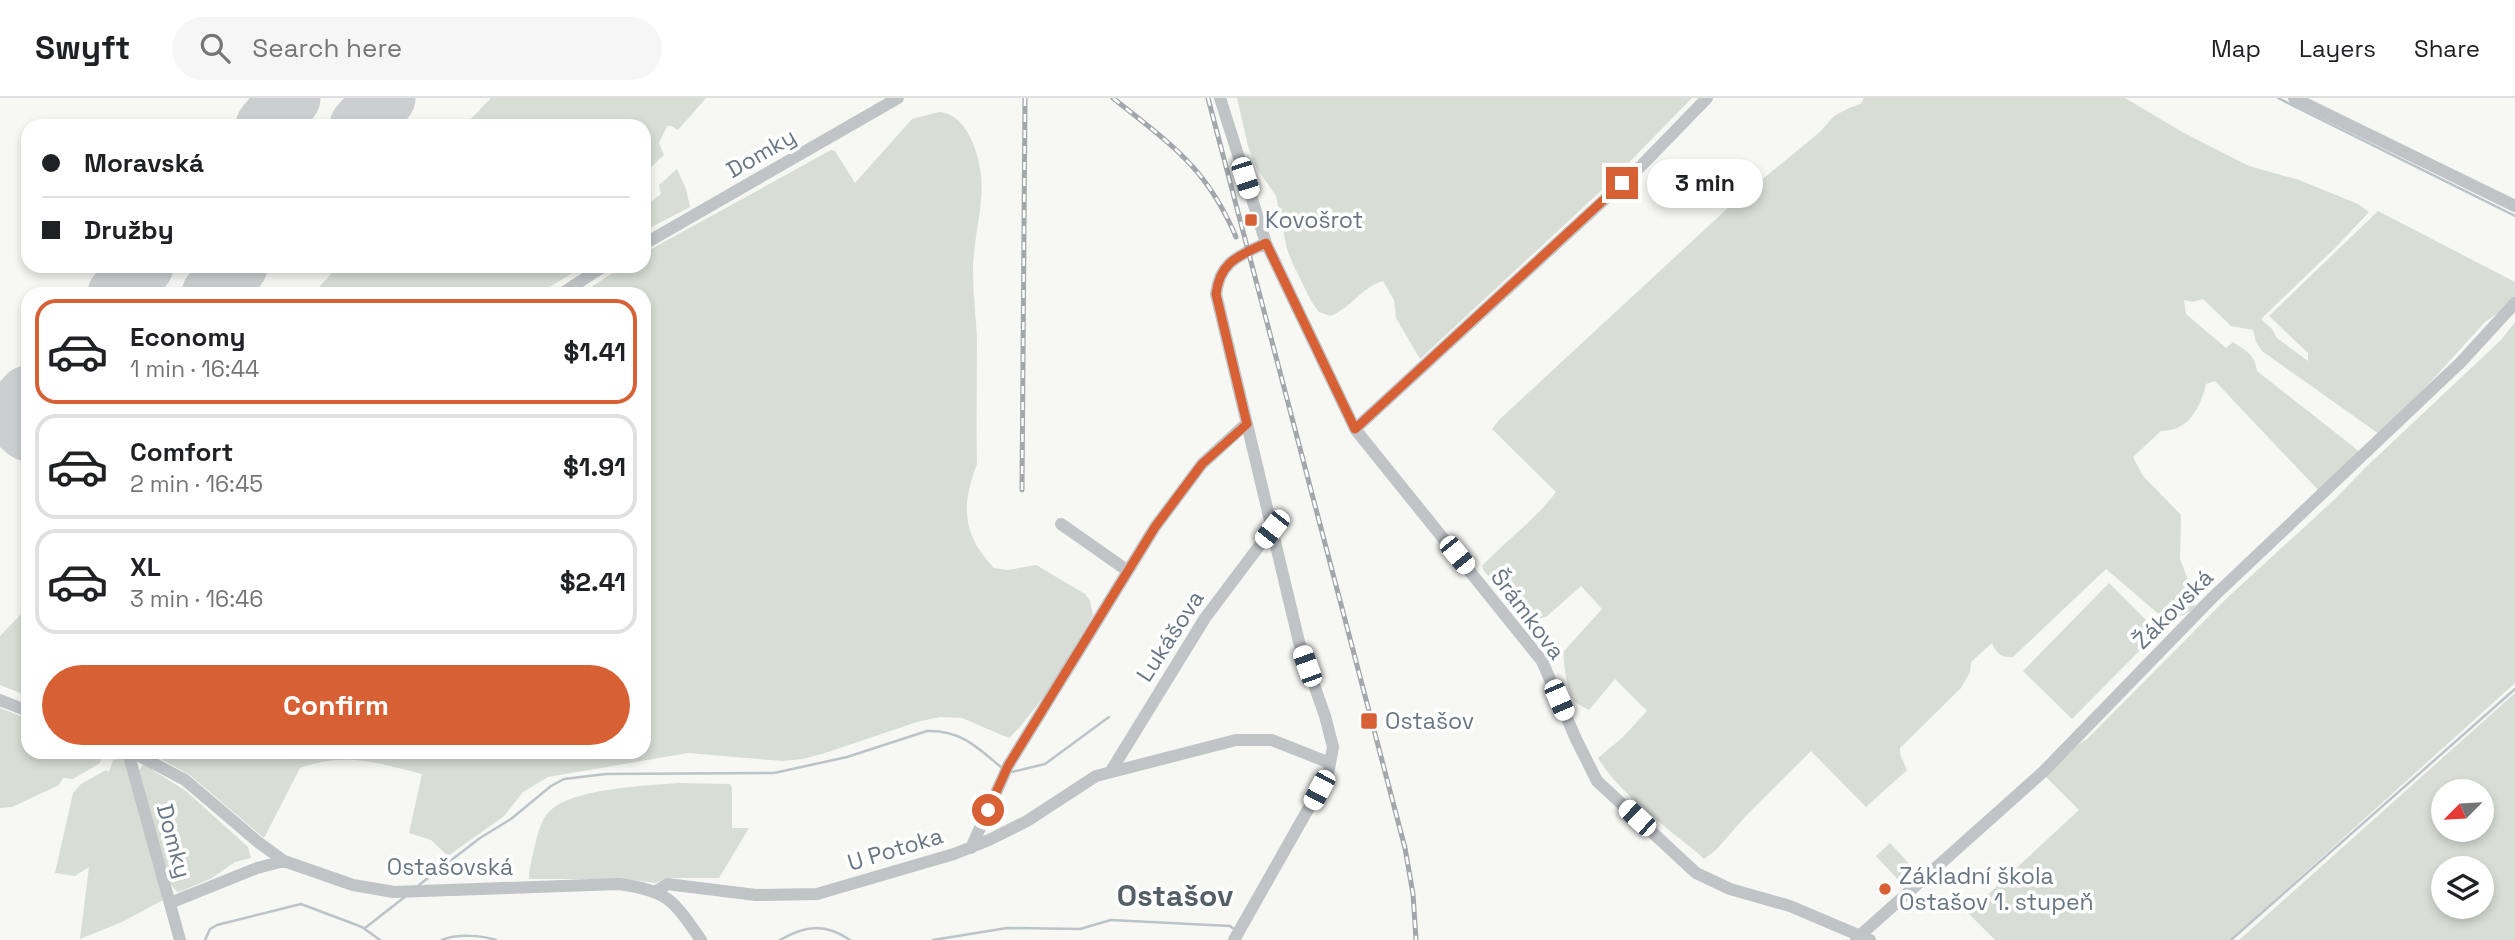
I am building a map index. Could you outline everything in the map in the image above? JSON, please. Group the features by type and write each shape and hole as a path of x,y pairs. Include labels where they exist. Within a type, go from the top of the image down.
{"street":[{"name":"Domky","path":"651,240 898,98"},
{"name":"Šrámkova","path":"1220,98 1266,243 1355,429 1542,661 1597,781 1696,873 1730,889 1790,906 1862,938"},
{"path":"1355,429 1641,166 1707,98"},
{"path":"2294,98 2515,206"},
{"path":"1237,934 1328,774 1333,747 1299,642 1216,294 1219,276 1232,260 1266,243"},
{"path":"572,287 593,273"},
{"name":"Žákovská","path":"1862,938 2044,771 2212,598 2461,362 2515,303"},
{"path":"971,848 1008,766 1172,503 1202,464 1247,424"},
{"path":"1061,524 1128,571"},
{"name":"Lukášova","path":"1111,771 1205,618 1272,529"},
{"path":"0,700 21,708"},
{"name":"U Potoka","path":"657,891 667,884 756,895 817,894 971,848 1027,821 1096,776 1236,740 1272,740 1330,763"},
{"name":"Domky","path":"132,759 180,940"},
{"name":"Ostašovská","path":"144,759 185,780 258,842 285,861 353,885 394,892 619,884 657,891"},
{"path":"170,904 257,868 285,861"},
{"path":"657,891 678,908 701,940"}],"shaded area":[{"path":"491,98 706,98 678,130 667,126 659,143 664,155 651,166 651,119 471,119"},
{"path":"1237,98 1692,98 1604,188 1420,359 1396,318 1394,300 1383,281 1330,316 1319,312 1311,301 1287,249 1276,196 1256,167 1248,146"},
{"path":"1864,98 2125,98 2184,133 2249,166 2299,180 2358,204 2369,212 2261,319 2277,338 2308,361 2308,353 2269,316 2378,211 2515,282 2515,297 2485,322 2405,410 2379,434 2262,351 2253,330 2231,326 2203,299 2193,302 2184,300 2186,314 2226,348 2233,342 2249,353 2257,371 2360,452 2320,492 2215,381 2206,384 2197,409 2186,422 2171,430 2161,431 2133,457 2143,476 2181,515 2180,559 2194,596 2195,609 2175,619 2161,616 2106,569 2013,657 1999,654 1992,643 1971,662 1970,672 1961,688 1900,748 1907,770 1866,807 1811,751 1716,850 1704,859 1631,797 1598,758 1623,737 1647,711 1615,679 1589,710 1575,702 1572,697 1566,676 1564,651 1602,609 1581,586 1546,617 1528,620 1484,571 1482,566 1530,521 1556,492 1492,429 1729,207 1821,131 1834,116 1861,104"},
{"path":"939,112 956,118 968,132 980,168 980,206 973,270 977,340 977,464 968,493 970,532 983,556 994,568 1008,570 1036,565 1085,594 1090,601 1093,615 1049,690 1009,738 962,718 940,717 803,759 782,761 688,753 548,777 523,792 504,816 448,856 431,840 409,833 422,774 378,763 351,760 321,762 300,768 264,838 191,776 161,759 651,759 651,287 592,287 612,273 651,273 651,249 831,150 835,151 855,183 912,119"},
{"path":"677,169 690,207 651,227 651,201 661,194 659,185"},
{"path":"332,273 572,273 550,287 319,287"},
{"path":"2515,322 2515,683 2230,940 1995,940 1968,913 2079,810 2045,776 2087,739 2228,597 2501,340"},
{"path":"2109,583 2158,632 2072,719 2023,671"},
{"path":"21,614 21,693 0,685 0,636"},
{"path":"2515,693 2515,940 2239,940"},
{"path":"0,708 21,716 21,759 101,759 100,763 73,779 63,778 59,785 12,807 0,808"},
{"path":"126,759 163,900 122,922 80,939 89,867 75,876 55,873 73,793 81,784 106,770 109,772 113,760"},
{"path":"143,764 186,791 248,847 251,858 235,862 212,878 177,892 169,882 139,771"},
{"path":"678,783 730,784 732,788 732,828 749,828 719,878 665,878 656,883 626,879 529,879 541,826 547,814 557,805 608,790"},
{"path":"1890,843 1915,870 1901,883 1876,856"}],"waterway":[{"path":"2278,98 2515,216"},
{"path":"2231,940 2515,689"},
{"path":"1012,772 1045,764 1109,717"},
{"path":"419,885 564,779 606,774 774,773 847,757 927,731 950,733 968,741 1002,768"},
{"path":"365,928 406,896"},
{"path":"205,940 210,929 217,925 301,904 362,927 380,940"},
{"path":"933,940 1007,928 1080,929 1111,920 1230,926 1235,930"},
{"path":"780,940 798,931 815,928 832,931 850,940"},
{"path":"442,940 469,936 496,940"}],"runway":[{"path":"272,119 290,98"},
{"path":"366,119 385,98"},
{"path":"124,287 137,273"},
{"path":"218,287 231,273"},
{"path":"21,404 11,416 21,425"}],"railway":[{"path":"1022,490 1025,98"},
{"path":"1113,98 1185,158 1212,192 1236,237"},
{"path":"1208,98 1405,848 1413,894 1416,940"}],"place":[{"name":"Kovošrot","path":"1251,220"},
{"name":"Ostašov","path":"1369,721"},
{"name":"Základní škola Ostašov 1. stupeň","path":"1885,889"}],"district":[{"name":"Ostašov","path":"1175,895"}],"route":[{"path":"988,810 1008,766 1155,527 1202,464 1247,424 1216,294 1219,276 1232,260 1266,243 1355,429 1622,183"}]}
